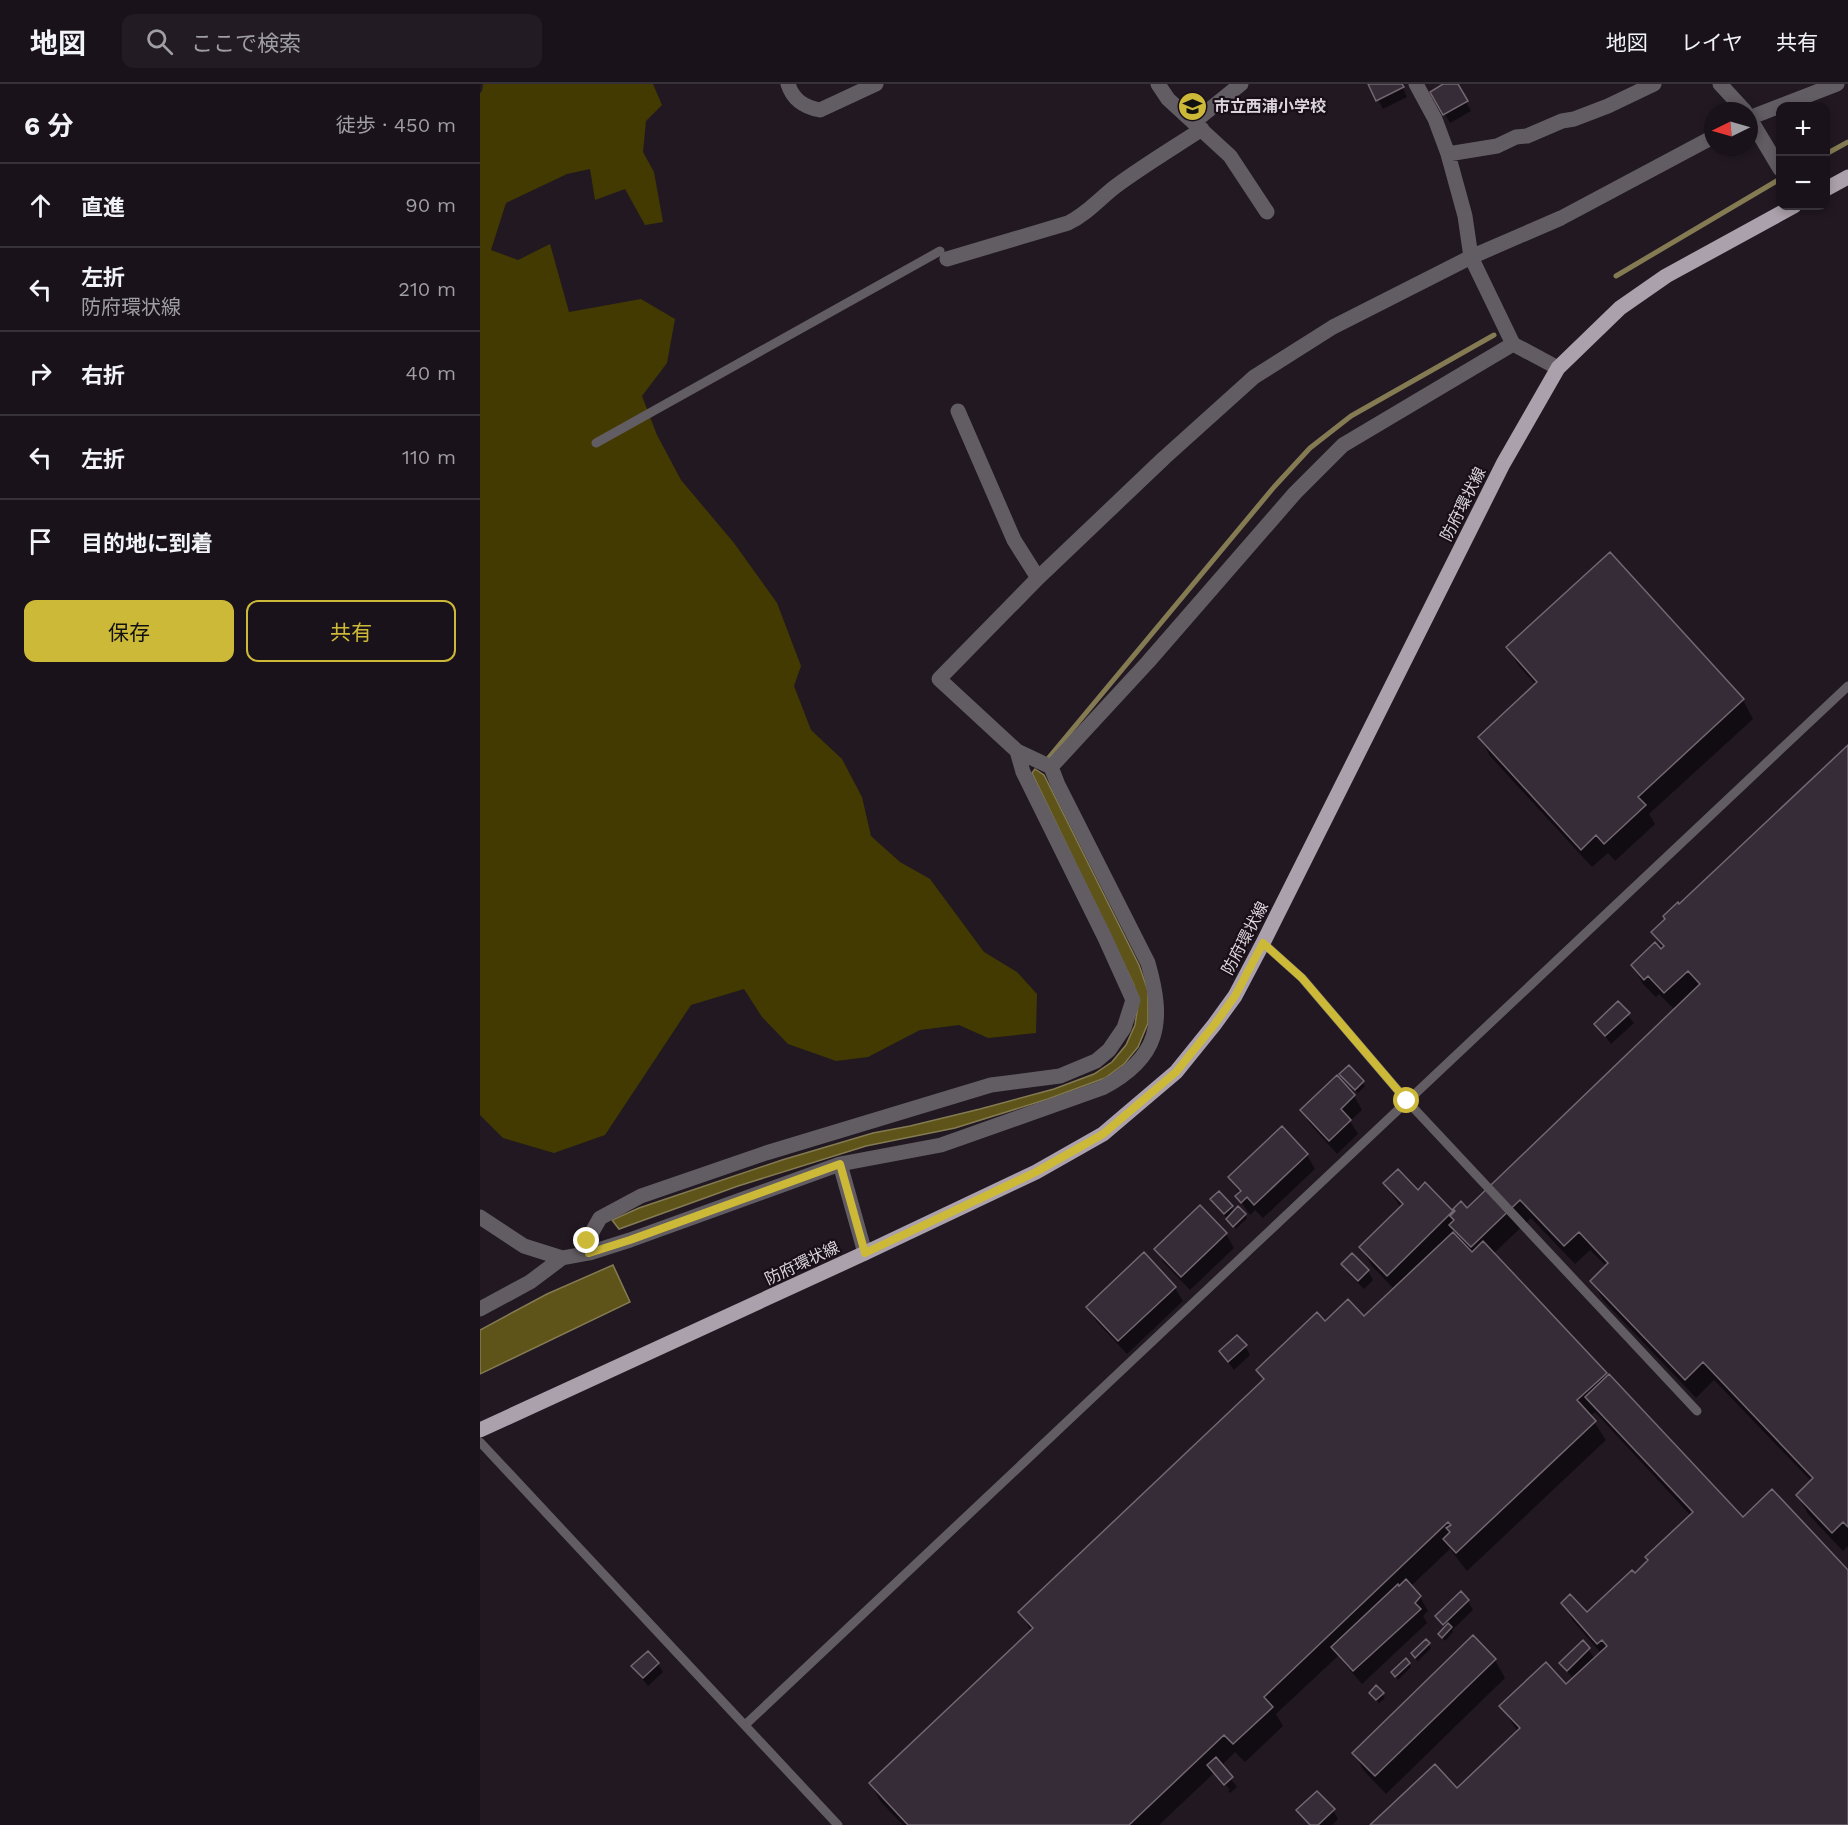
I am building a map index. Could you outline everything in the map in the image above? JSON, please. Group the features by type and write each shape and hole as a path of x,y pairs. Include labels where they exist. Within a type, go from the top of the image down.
{"main road":[{"path":"1830,187 1848,177"},
{"name":"防府環状線","path":"480,1430 1036,1172 1103,1134 1176,1072 1235,996 1503,464 1558,368 1620,308 1666,276 1787,210"}],"street":[{"path":"788,84 791,94 799,102 812,109 820,110 876,84"},
{"path":"1158,84 1168,99 1230,156 1267,212"},
{"path":"943,255 1068,223 1082,216 1118,184 1198,126 1241,84"},
{"path":"1416,84 1435,119 1448,154 1465,216 1471,257 1513,344 1558,368"},
{"path":"1448,154 1497,146 1516,137 1527,136 1562,121 1574,119 1608,106 1654,84"},
{"path":"1720,84 1737,102"},
{"path":"1758,114 1837,84"},
{"path":"1758,132 1776,162"},
{"path":"480,1309 530,1282 562,1258 589,1253 630,1240 840,1164 941,1145 1102,1088 1125,1076 1142,1058 1156,1029 1158,1010 1156,990 1148,963 1051,767 1017,751 939,680 1038,578 1164,458 1254,377 1333,327 1471,257 1561,218 1704,142"},
{"path":"1051,767 1148,662 1295,493 1343,445 1513,344"},
{"path":"958,411 1014,540 1038,578"},
{"path":"589,1253 587,1241 600,1218 641,1196 766,1153 991,1085 1060,1076 1096,1061 1109,1050 1124,1028 1133,1000 1106,938 1023,772 1017,751"},
{"path":"840,1164 865,1253"},
{"path":"480,1217 524,1246 562,1258"}],"lane":[{"path":"596,443 943,255"},
{"path":"745,1725 1848,686"},
{"path":"1263,943 1302,978 1407,1101 1697,1411"},
{"path":"480,1442 838,1825"}],"shaded area":[{"path":"483,84 653,84 662,105 646,121 643,152 654,172 663,222 645,225 625,189 595,200 590,169 567,174 506,203 491,250 518,260 550,244 569,312 641,299 675,319 667,363 642,396 657,435 681,480 734,543 777,603 801,666 794,686 811,730 842,759 862,797 871,836 900,862 930,879 984,952 1017,972 1037,994 1036,1033 988,1038 959,1025 920,1030 868,1057 836,1061 788,1044 762,1017 744,989 691,1005 605,1135 554,1153 503,1138 480,1115 480,93"},
{"path":"1035,769 1044,775 1139,965 1148,991 1148,1023 1138,1047 1124,1064 1105,1078 1048,1099 955,1128 866,1146 738,1186 619,1229 612,1220 639,1208 782,1160 873,1133 980,1109 1054,1089 1094,1074 1112,1062 1126,1045 1135,1025 1138,1005 1134,985 1032,773"},
{"path":"613,1265 630,1302 480,1374 480,1330 547,1294"}],"building":[{"path":"1368,84 1402,84 1404,87 1376,101"},
{"path":"1443,84 1458,84 1468,101 1443,115 1430,92"},
{"path":"1610,552 1744,699 1638,797 1646,805 1604,844 1596,835 1581,850 1478,737 1537,682 1506,647"},
{"path":"1848,745 1848,1527 1843,1522 1832,1533 1796,1495 1813,1478 1703,1362 1685,1380 1590,1281 1608,1263 1579,1232 1564,1246 1520,1200 1471,1247 1449,1225 1454,1220 1450,1216 1455,1211 1453,1209 1461,1201 1467,1208 1700,984 1688,971 1664,993 1648,976 1644,980 1631,965 1655,942 1661,949 1664,946 1651,932 1665,919 1663,916 1678,902 1679,904"},
{"path":"1618,1001 1630,1013 1605,1036 1594,1024"},
{"path":"1349,1065 1364,1081 1355,1090 1339,1074"},
{"path":"1337,1075 1355,1095 1341,1109 1351,1120 1329,1141 1300,1110"},
{"path":"1282,1126 1308,1154 1254,1205 1247,1197 1241,1203 1235,1196 1241,1191 1228,1177"},
{"path":"1398,1169 1418,1190 1425,1182 1453,1211 1387,1276 1359,1247 1403,1204 1383,1183"},
{"path":"1219,1191 1233,1206 1224,1214 1210,1199"},
{"path":"1200,1205 1227,1233 1181,1277 1154,1249"},
{"path":"1238,1206 1246,1214 1233,1227 1226,1219"},
{"path":"1453,1232 1472,1252 1483,1241 1607,1373 1577,1400 1596,1421 1456,1553 1443,1539 1450,1532 1446,1528 1451,1525 1448,1522 1264,1697 1273,1707 1233,1744 1224,1735 1129,1825 908,1825 869,1783 1033,1628 1018,1612 1264,1379 1256,1370 1317,1312 1325,1321 1348,1299 1364,1316"},
{"path":"1144,1252 1176,1287 1118,1341 1086,1307"},
{"path":"1352,1253 1369,1270 1358,1281 1341,1264"},
{"path":"1237,1335 1247,1345 1228,1362 1219,1351"},
{"path":"1609,1374 1743,1517 1772,1489 1848,1570 1848,1825 1370,1825 1435,1764 1457,1788 1520,1728 1499,1706 1546,1662 1566,1684 1607,1646 1602,1640 1597,1644 1561,1603 1570,1594 1587,1612 1632,1570 1635,1573 1648,1560 1645,1557 1693,1512 1585,1397"},
{"path":"1406,1579 1421,1596 1415,1603 1421,1609 1353,1671 1331,1647"},
{"path":"1461,1591 1469,1600 1443,1625 1435,1616"},
{"path":"1448,1623 1452,1627 1442,1638 1438,1634"},
{"path":"1473,1635 1496,1659 1375,1776 1352,1753"},
{"path":"1426,1639 1430,1643 1415,1658 1411,1653"},
{"path":"1583,1640 1590,1648 1567,1671 1559,1663"},
{"path":"648,1651 659,1663 643,1678 631,1666"},
{"path":"1406,1658 1410,1663 1395,1677 1391,1672"},
{"path":"1376,1685 1384,1693 1376,1700 1369,1693"},
{"path":"1216,1757 1233,1777 1224,1785 1207,1765"},
{"path":"1317,1791 1335,1809 1318,1825 1310,1825 1296,1810"}],"waterway":[{"path":"1830,152 1848,142"},
{"path":"1616,276 1776,181"},
{"path":"1046,761 1274,487 1310,448 1351,416 1494,335"}],"place":[{"name":"市立西浦小学校","path":"1193,106"}],"route":[{"path":"587,1241 589,1253 840,1164 865,1253 1036,1172 1103,1134 1176,1072 1235,996 1263,943 1302,978 1407,1101"}]}
